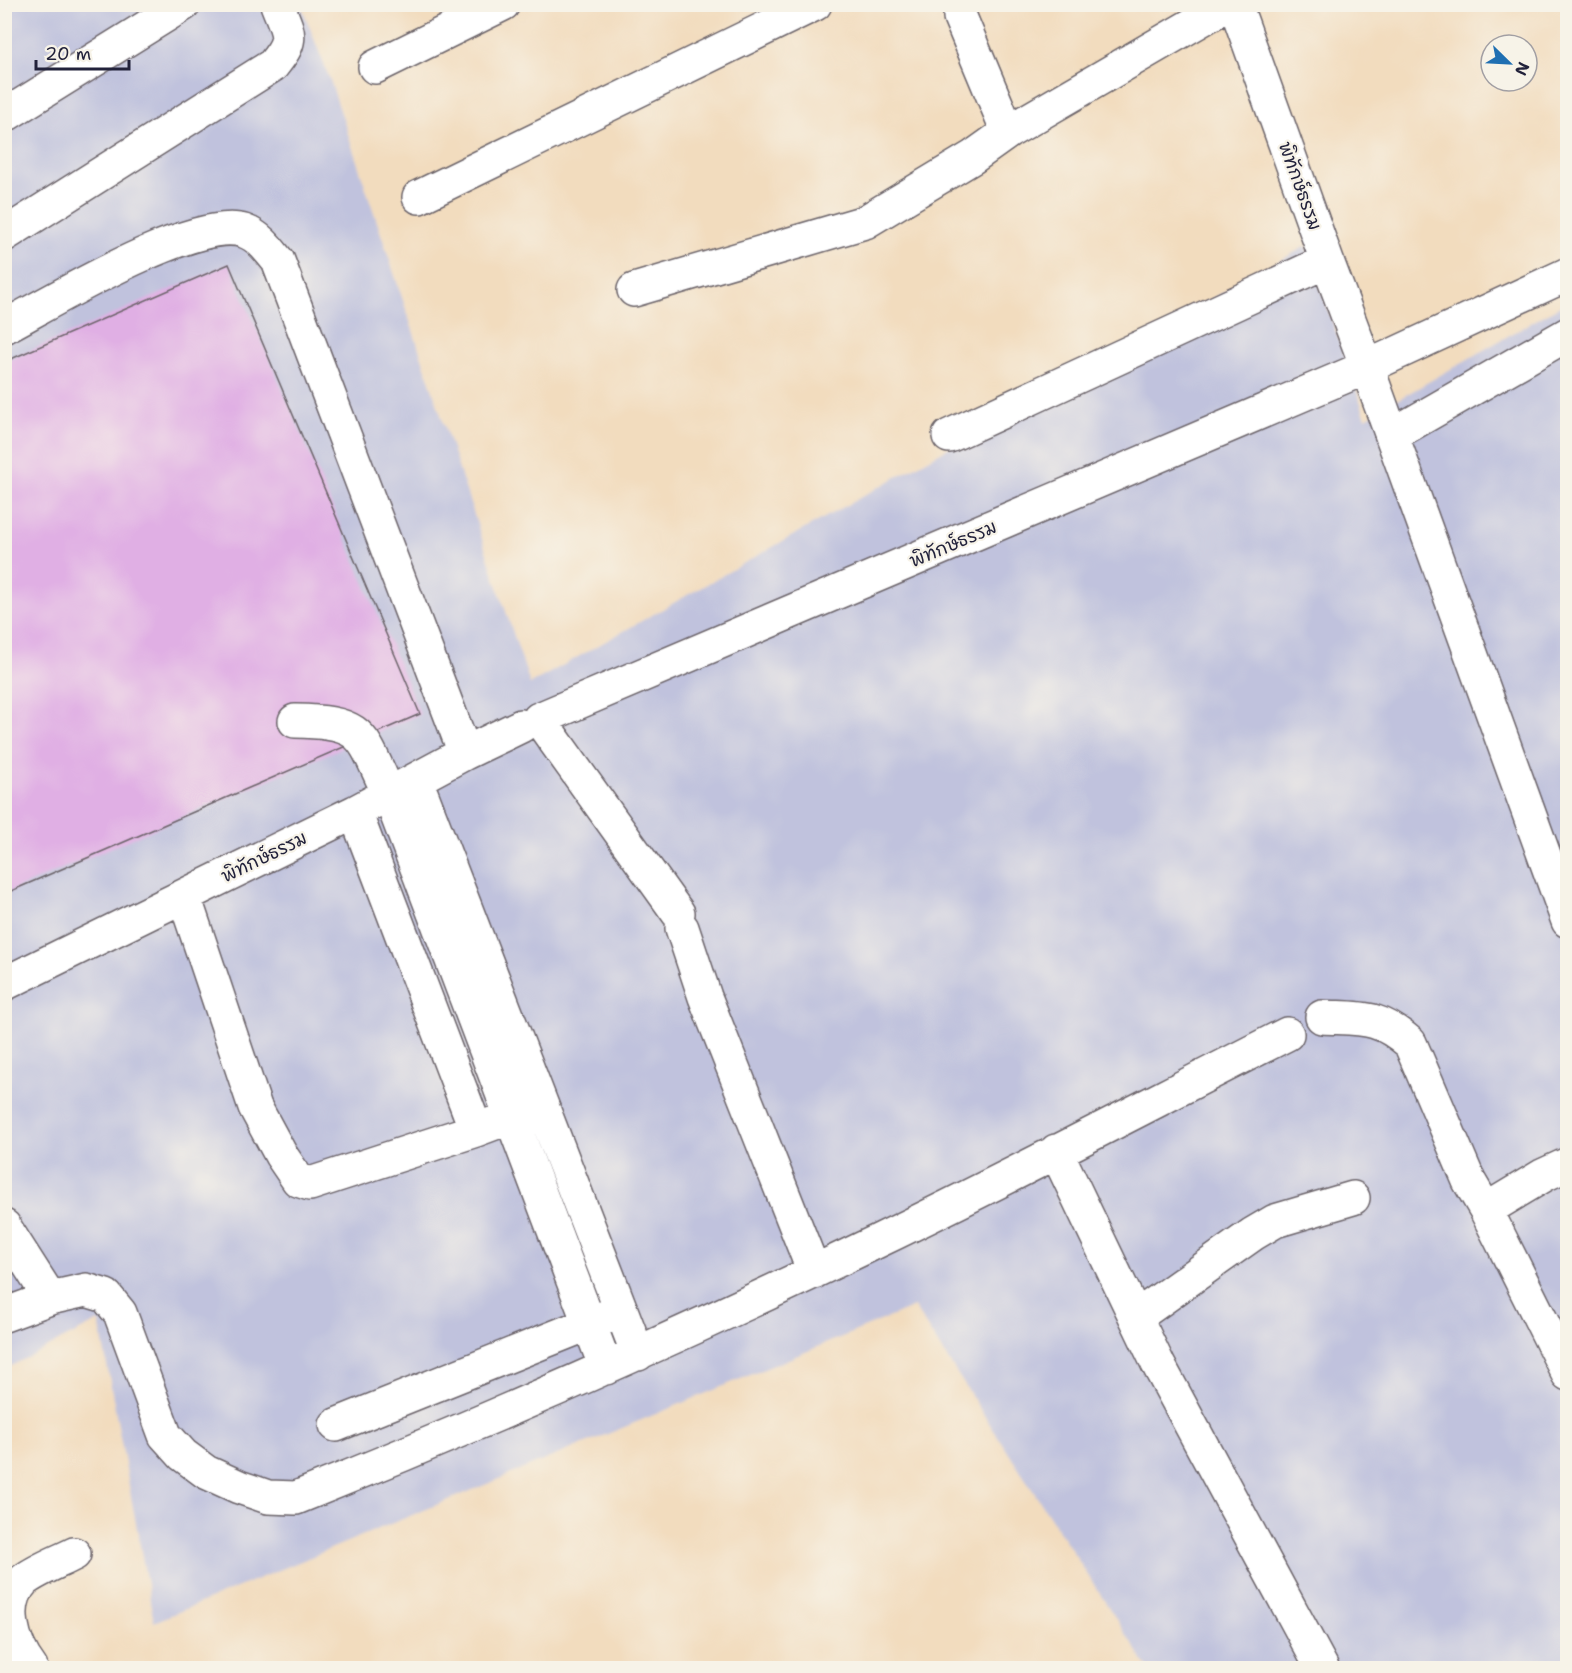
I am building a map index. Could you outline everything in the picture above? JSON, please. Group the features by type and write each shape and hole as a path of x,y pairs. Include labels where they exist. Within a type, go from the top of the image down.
{"street":[{"path":"4,116 184,4"},
{"path":"4,235 273,65 285,50 289,35 277,4"},
{"path":"375,67 503,4"},
{"path":"419,197 815,4"},
{"path":"634,290 865,222 973,157 1008,132 1228,4"},
{"name":"พิทักษ์ธรรม","path":"1235,4 1367,367"},
{"path":"960,17 1008,132"},
{"path":"4,327 166,244 199,233 225,228 245,231 260,240 278,261 465,753"},
{"path":"949,436 1327,261"},
{"name":"พิทักษ์ธรรม","path":"4,984 356,812 465,753 530,723 1367,367 1568,274"},
{"path":"1392,435 1568,334"},
{"path":"1367,367 1568,921"},
{"path":"295,721 345,725 363,738 402,787 542,1105 638,1354"},
{"path":"530,723 680,921 705,997 814,1272"},
{"path":"402,787 512,1118 606,1368"},
{"path":"356,812 476,1130"},
{"path":"184,896 255,1107 281,1155 298,1180 310,1184 512,1118 542,1105"},
{"path":"1322,1017 1374,1020 1394,1029 1410,1043 1470,1181 1568,1374"},
{"path":"4,1315 50,1298 86,1290 106,1296 120,1312 165,1435 183,1455 206,1472 268,1497 296,1498 606,1368 814,1272 1287,1034"},
{"path":"1056,1151 1158,1364 1322,1668"},
{"path":"1486,1210 1544,1175 1568,1164"},
{"path":"1136,1317 1253,1233 1275,1221 1353,1198"},
{"path":"4,1226 50,1298"},
{"path":"336,1425 621,1311"},
{"path":"22,1666 9,1624 8,1610 12,1596 24,1581 74,1554"}],"shaded area":[{"path":"5,5 301,5 330,80 530,684 1306,246 1366,418 1567,302 1567,1668 1148,1668 914,1307 154,1622 99,1321 5,1369"}],"building":[{"path":"229,264 420,714 4,894 4,362"}]}
